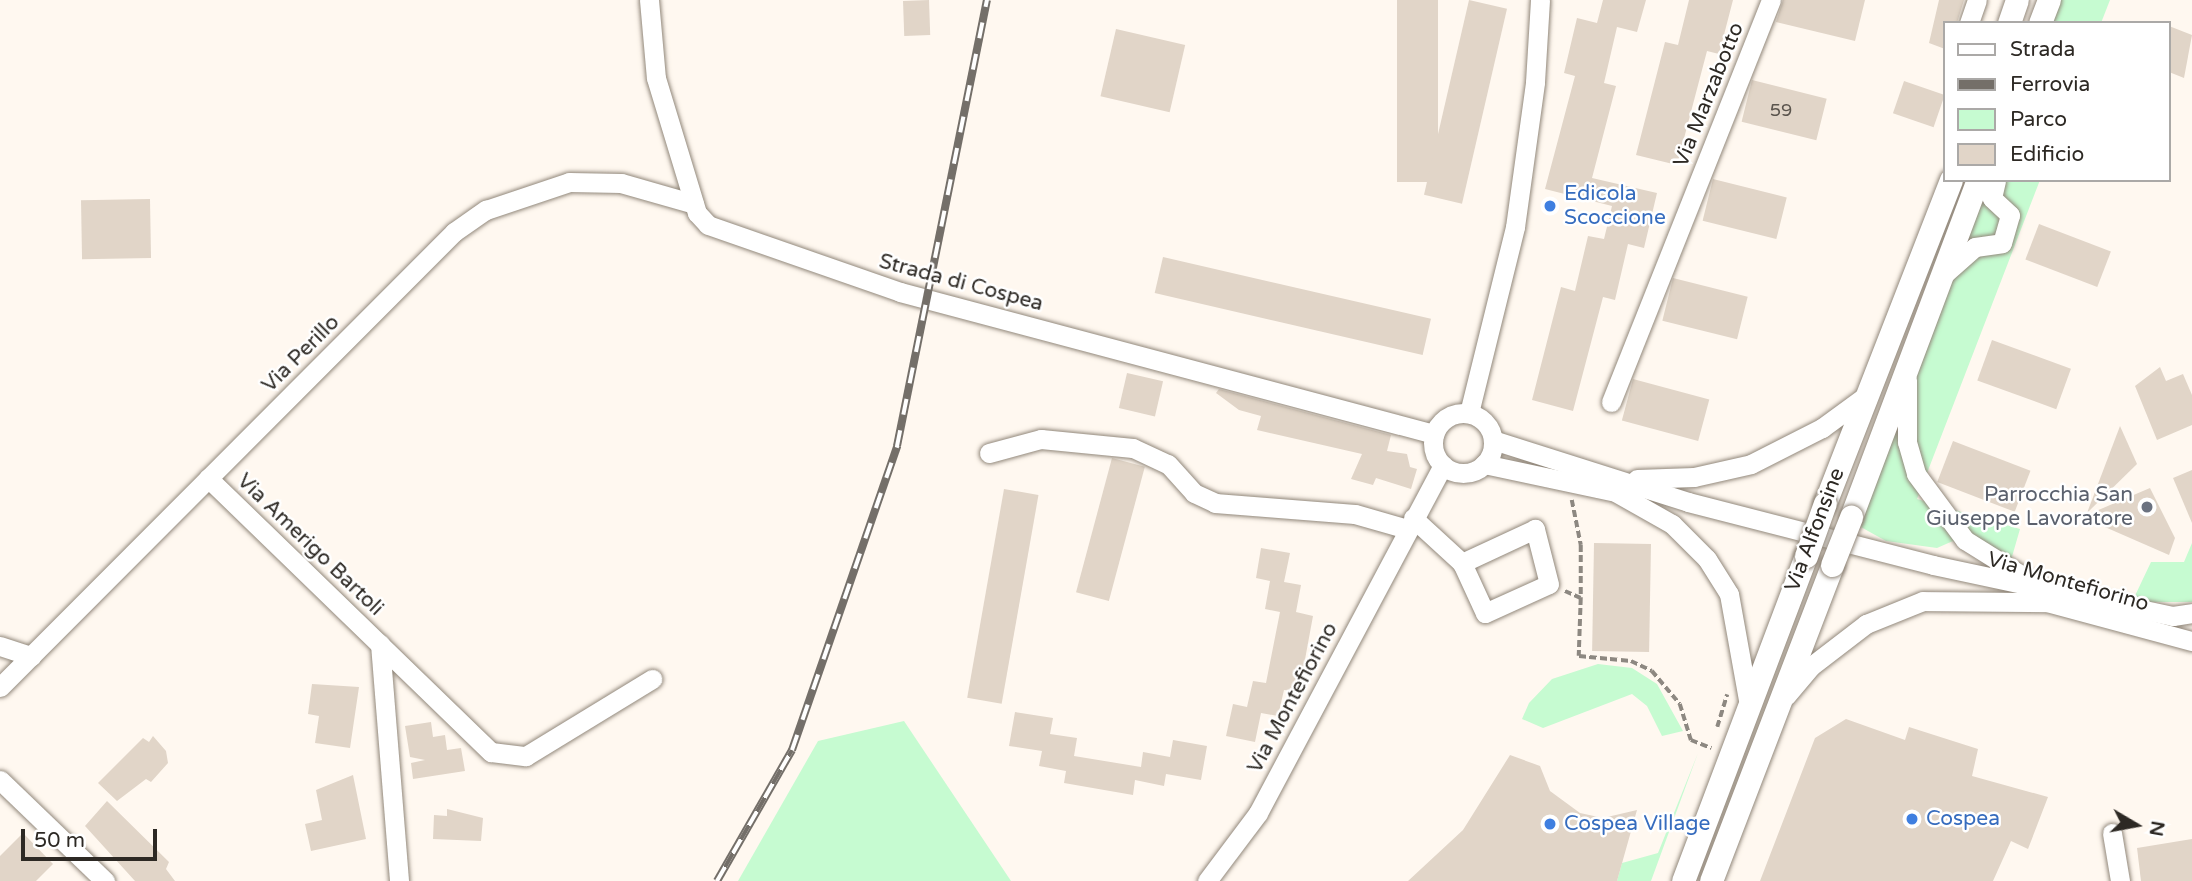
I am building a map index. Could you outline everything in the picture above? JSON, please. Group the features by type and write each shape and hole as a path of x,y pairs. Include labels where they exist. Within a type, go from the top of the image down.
{"main road":[{"path":"2010,21 2017,0"},
{"path":"2041,21 2049,0"},
{"name":"Via Alfonsine","path":"1683,881 1825,503 1950,182"},
{"name":"Via Alfonsine","path":"1711,881 1977,182"}],"street":[{"name":"Strada di Cospea","path":"649,0 656,78 694,204 708,225 900,292 1434,434"},
{"path":"1469,413 1515,227 1535,82 1540,0"},
{"name":"Via Marzabotto","path":"1611,402 1771,0"},
{"path":"1970,21 1977,0"},
{"name":"Via Perillo","path":"0,687 454,232 486,210 569,182 621,183 694,204"},
{"path":"1941,276 1975,247 2002,243 2010,215 1992,198 1996,182"},
{"path":"1910,356 1907,442 1916,474 1965,540 2046,596"},
{"path":"1620,487 1694,477 1751,464 1822,428 1867,395"},
{"path":"1443,465 1434,451 1434,434 1444,419 1469,413 1488,425 1493,440 1484,464"},
{"path":"989,453 1041,439 1133,448 1168,464 1194,493 1215,503 1354,514 1410,524 1462,563 1485,613 1549,584 1535,529 1462,563"},
{"name":"Via Montefiorino","path":"1493,440 1620,487"},
{"name":"Via Montefiorino","path":"1207,881 1258,813 1443,465 1459,472 1484,464 1620,487 1688,502 2046,596 2192,641"},
{"name":"Via Amerigo Bartoli","path":"208,478 491,752 526,756 653,679"},
{"path":"1620,487 1672,524 1707,559 1730,594 1749,705"},
{"path":"1778,705 1810,667 1866,624 1923,601 2046,596"},
{"name":"Via Montefiorino","path":"2046,596 2173,616 2192,613"},
{"name":"Via Amerigo Bartoli","path":"380,645 399,881"},
{"path":"0,646 30,656"},
{"path":"0,780 105,881"},
{"path":"2112,833 2120,881"}],"path":[{"path":"1561,497 1584,503"},
{"path":"1572,500 1581,545 1579,656 1631,661 1652,671 1680,704 1691,740 1711,748"},
{"path":"1549,584 1581,598"},
{"path":"1706,760 1728,686"}],"green space":[{"path":"2059,0 2110,0 2102,21 2052,21"},
{"path":"1985,182 2039,182 1917,499 2020,529 2007,574 1953,541 1937,548 1886,541 1859,526"},
{"path":"2192,543 2192,602 2132,602 2151,562 2184,562"},
{"path":"1598,664 1632,668 1657,684 1683,731 1662,736 1647,706 1632,694 1543,728 1522,719 1529,703 1552,679"},
{"path":"904,721 1011,881 738,881 818,741"},
{"path":"1698,753 1651,881 1617,881 1622,863 1658,853"}],"building":[{"path":"929,0 930,35 904,36 903,1"},
{"path":"1397,0 1438,0 1438,182 1397,182"},
{"path":"1469,0 1507,9 1462,204 1424,195"},
{"path":"1603,0 1646,0 1637,32 1617,27 1604,83 1616,86 1592,178 1657,193 1644,248 1628,244 1615,300 1603,297 1573,411 1532,400 1561,287 1575,291 1588,236 1604,239 1612,206 1545,189 1575,76 1564,73 1577,18 1597,23"},
{"path":"1689,0 1733,0 1719,54 1707,51 1677,165 1636,155 1665,42 1678,45"},
{"path":"1783,0 1865,0 1855,41 1776,22"},
{"path":"1939,0 1964,0 1958,21 1944,21 1944,49 1929,43"},
{"path":"2171,27 2192,35 2184,78 2171,73"},
{"path":"1116,29 1185,45 1170,112 1100,96"},
{"path":"1752,80 1827,99 1816,140 1742,122"},
{"path":"1904,81 1944,95 1934,127 1893,113"},
{"path":"1713,179 1787,197 1776,239 1703,221"},
{"path":"150,199 151,258 82,259 81,200"},
{"path":"2039,224 2111,252 2097,287 2025,259"},
{"path":"1163,257 1431,319 1423,355 1155,293"},
{"path":"1673,278 1748,297 1737,339 1662,321"},
{"path":"1992,340 2071,369 2056,409 1977,380"},
{"path":"2160,367 2166,381 2183,374 2192,395 2192,425 2157,440 2135,386"},
{"path":"1127,373 1163,381 1155,416 1119,408"},
{"path":"1633,379 1709,399 1698,441 1622,421"},
{"path":"1219,389 1391,435 1387,451 1407,454 1410,467 1417,469 1411,489 1376,478 1373,485 1351,479 1362,454 1257,430 1261,416 1239,410 1216,393"},
{"path":"2120,426 2137,464 2087,513"},
{"path":"1953,441 2030,471 2015,512 1937,482"},
{"path":"1112,458 1145,467 1109,601 1076,592"},
{"path":"2192,470 2192,523 2173,478"},
{"name":"Parrocchia San Giuseppe Lavoratore","path":"2150,488 2175,538 2169,555 2082,517"},
{"path":"1004,489 1038,495 1002,704 967,698"},
{"path":"1594,543 1651,544 1649,652 1592,651"},
{"path":"1261,548 1290,553 1284,582 1301,585 1296,612 1313,616 1299,692 1284,690 1278,716 1261,713 1255,742 1226,736 1233,704 1247,707 1253,681 1266,683 1280,612 1265,609 1270,581 1256,578"},
{"path":"312,684 359,687 350,748 315,743 319,716 308,714"},
{"path":"1015,712 1053,718 1050,734 1077,738 1074,756 1141,767 1143,752 1170,757 1173,740 1207,746 1201,780 1166,774 1164,786 1135,780 1133,795 1064,783 1066,771 1039,766 1042,751 1009,746"},
{"name":"Cospea","path":"1846,719 1905,740 1909,727 1978,749 1972,776 2048,797 2028,849 2011,841 1993,881 1760,881 1815,738"},
{"path":"431,722 433,737 445,735 447,750 461,748 465,771 413,779 411,763 425,760 410,757 405,726"},
{"path":"153,736 166,751 168,763 151,782 146,779 117,801 98,783 143,738 149,742"},
{"name":"Cospea Village","path":"1510,755 1540,766 1550,791 1580,813 1603,818 1637,810 1617,881 1408,881 1463,830"},
{"path":"353,775 366,839 311,851 305,824 322,820 316,790"},
{"path":"107,801 169,862 166,869 175,881 135,881 85,826"},
{"path":"447,809 483,818 481,841 433,839 434,815 447,816"},
{"path":"23,833 53,864 36,881 0,881 0,856"},
{"path":"2192,839 2192,881 2141,881 2137,848"}],"railway":[{"path":"717,881 792,750 897,446 987,0"}],"place":[{"name":"Edicola Scoccione","path":"1550,206"},
{"name":"Parrocchia San Giuseppe Lavoratore","path":"2147,507"},
{"name":"Cospea","path":"1912,819"},
{"name":"Cospea Village","path":"1550,824"}]}
